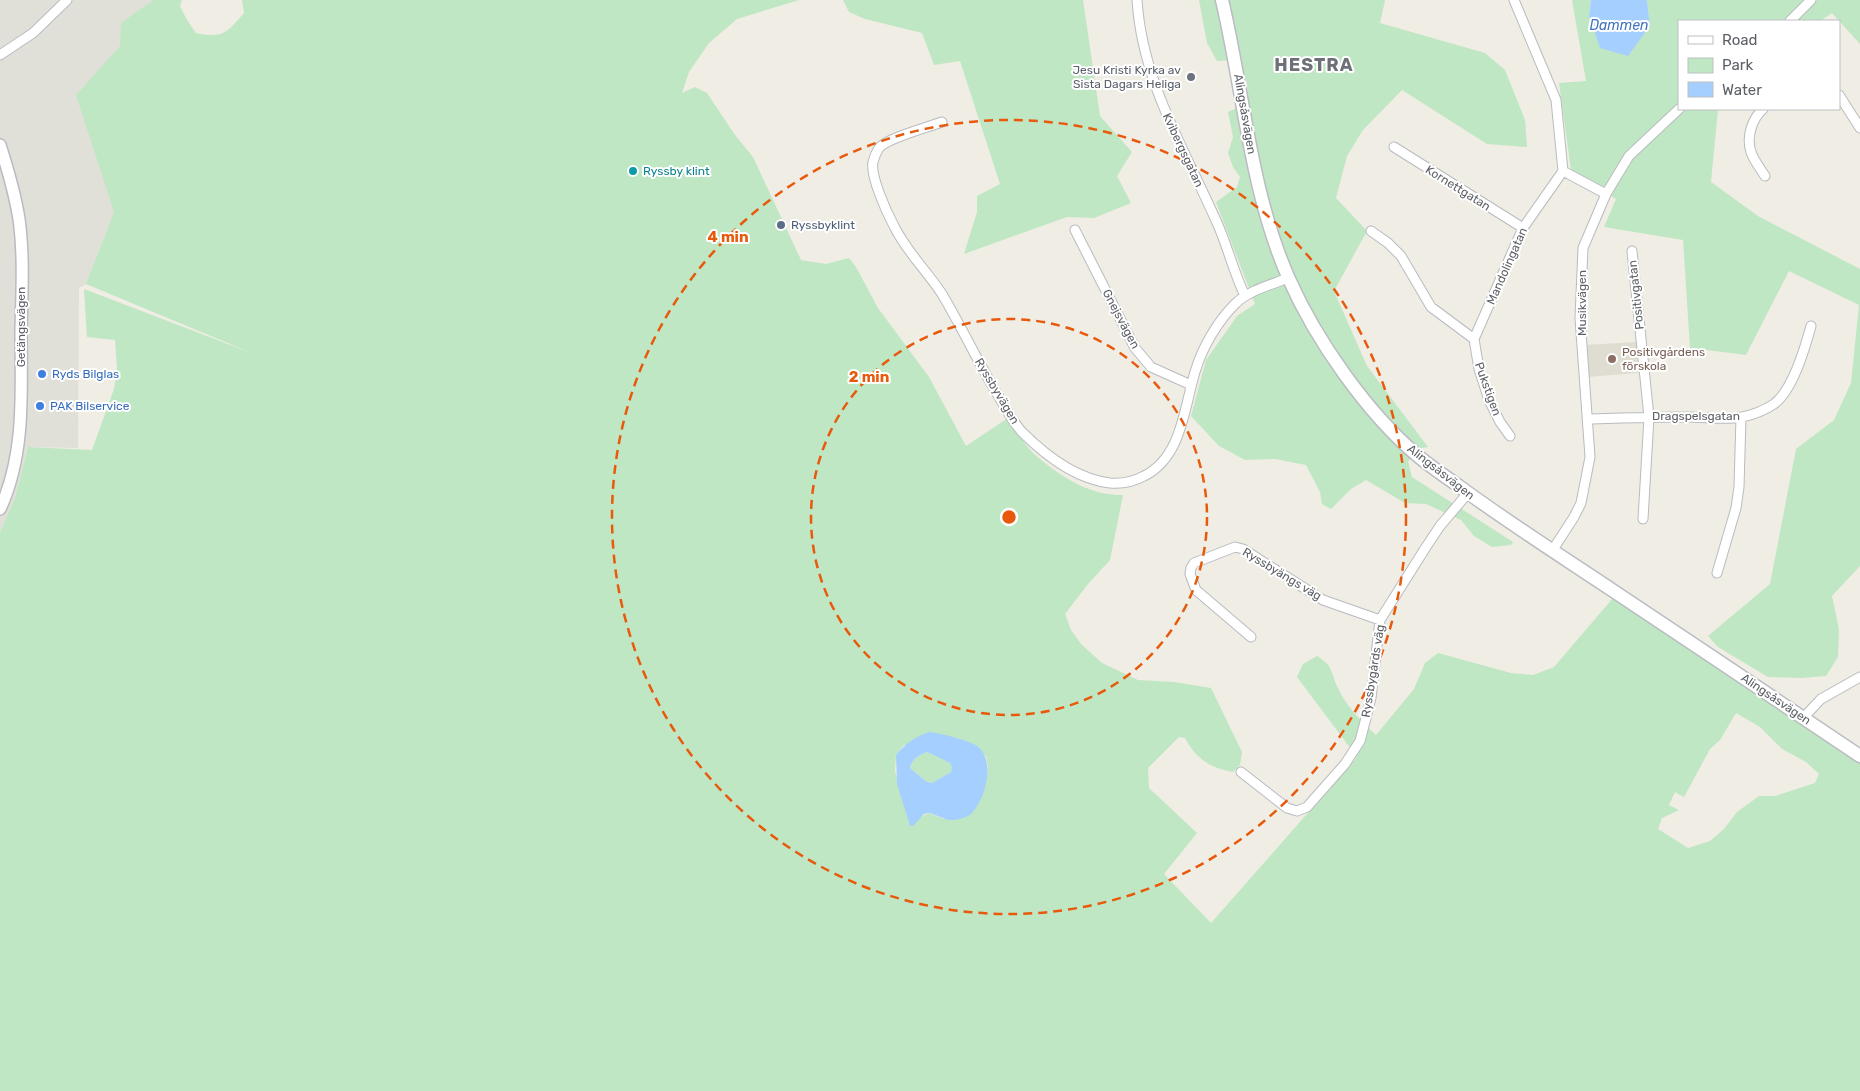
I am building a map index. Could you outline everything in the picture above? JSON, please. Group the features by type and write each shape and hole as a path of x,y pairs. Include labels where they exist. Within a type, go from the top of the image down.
{"main road":[{"name":"Alingsåsvägen","path":"1222,0 1248,139 1270,230 1288,278 1302,308 1345,375 1367,403 1417,456 1502,518 1860,756"}],"street":[{"path":"0,56 33,33 67,0"},
{"name":"Kvibergsgatan","path":"1136,0 1145,50 1156,88 1168,119 1218,225 1245,296"},
{"path":"1514,0 1556,100 1564,171 1606,194"},
{"path":"1791,20 1811,0"},
{"path":"1840,97 1860,128"},
{"name":"Musikvägen","path":"1552,550 1581,503 1590,457 1580,318 1583,248 1606,194 1629,156 1678,110"},
{"path":"1762,110 1750,131 1750,150 1765,176"},
{"name":"Ryssbyvägen","path":"942,122 888,142 879,148 872,169 886,207 903,242 943,296 985,374 1020,430 1055,460 1077,473 1093,480 1128,483 1151,473 1167,457 1174,444 1201,356 1209,338 1235,304 1245,296 1288,278"},
{"name":"Getängsvägen","path":"0,145 12,183 19,219 22,243 22,308 19,440 13,475 0,508"},
{"name":"Kornettgatan","path":"1394,147 1523,228"},
{"name":"Mandolingatan","path":"1474,339 1523,228 1564,171"},
{"name":"Gnejsvägen","path":"1075,230 1135,348 1151,367 1192,385"},
{"path":"1371,231 1388,243 1401,256 1431,307 1474,339"},
{"name":"Positivgatan","path":"1632,251 1649,417 1642,519"},
{"name":"Dragspelsgatan","path":"1588,419 1741,417 1763,410 1773,405 1782,397 1796,369 1811,326"},
{"name":"Pukstigen","path":"1474,339 1479,369 1490,400 1500,422 1510,436"},
{"path":"1717,572 1736,508 1739,486 1741,417"},
{"name":"Ryssbygårds väg","path":"1241,772 1287,808 1297,811 1307,807 1345,764 1360,741 1371,698 1380,620 1431,540 1468,493"},
{"name":"Ryssbyängs väg","path":"1251,637 1196,590 1190,574 1194,563 1235,547 1244,549 1323,600 1380,620"},
{"path":"1803,718 1821,698 1860,677"}],"shaded area":[{"path":"0,0 165,0 114,212 86,284 79,288 78,448 28,447 15,498 0,532"},
{"name":"Positivgårdens förskola","path":"1636,342 1638,373 1588,377 1585,345"}],"green space":[{"path":"153,0 182,0 180,6 196,33 213,35 229,29 244,13 242,0 799,0 737,19 709,43 689,72 682,93 695,87 707,93 735,135 753,157 801,260 826,264 849,258 856,267 878,308 929,377 966,446 1008,418 1033,453 1063,476 1098,492 1123,495 1110,560 1088,584 1065,614 1071,630 1081,644 1102,663 1138,680 1174,682 1211,688 1242,752 1240,765 1233,772 1217,768 1204,761 1194,752 1185,738 1179,737 1148,768 1149,788 1197,833 1164,874 1211,923 1357,757 1297,677 1303,664 1317,656 1323,660 1329,667 1346,702 1360,720 1376,735 1414,689 1425,663 1438,653 1511,673 1533,675 1554,667 1613,598 1860,762 1860,1091 0,1091 0,532 15,498 28,447 92,450 114,389 117,368 115,340 87,337 84,289 254,354 86,284 114,212 76,95 120,46 121,23","holes":["1736,713 1760,727 1782,749 1806,762 1819,774 1815,783 1775,796 1759,796 1737,812 1724,829 1710,841 1688,848 1658,829 1662,818 1679,810 1669,805 1675,792 1684,797 1710,749 1720,740","904,745 986,756 988,766 986,785 944,819 929,813 909,823 895,771 896,755"]},
{"path":"843,0 1083,0 1100,116 1132,152 1117,176 1131,203 1094,218 1067,217 964,254 977,212 977,196 1000,184 960,61 934,65 922,33 865,19 849,12"},
{"path":"1199,0 1385,0 1380,23 1485,53 1505,70 1525,120 1527,147 1487,144 1402,90 1363,130 1347,156 1336,198 1367,231 1334,291 1367,366 1428,447 1416,449 1408,462 1412,477 1513,542 1511,545 1492,547 1474,536 1461,520 1426,504 1405,503 1366,480 1351,489 1331,509 1322,504 1320,492 1306,465 1275,459 1245,460 1219,446 1191,416 1206,360 1237,316 1255,304 1216,202 1237,187 1240,177 1233,167 1228,153 1233,137 1228,112 1248,103 1247,83 1240,60 1217,61 1207,43"},
{"path":"1572,0 1591,0 1589,16 1650,26 1647,0 1860,0 1860,44 1832,13 1822,20 1678,20 1678,110 1718,110 1711,182 1758,216 1860,269 1860,566 1832,596 1839,629 1838,657 1826,676 1802,678 1768,677 1718,647 1708,636 1770,584 1796,449 1834,420 1851,383 1859,305 1789,271 1746,355 1690,348 1683,240 1604,227 1616,199 1571,170 1559,83 1586,81"},
{"path":"927,752 950,763 953,767 951,772 932,783 927,782 910,768 916,758"}],"water":[{"name":"Dammen","path":"1591,0 1647,0 1650,26 1628,56 1600,48 1589,16"},
{"path":"929,732 967,741 977,746 983,752 987,769 985,789 977,806 968,816 951,820 929,813 924,814 913,826 910,826 897,784 896,755 915,738","holes":["927,752 950,763 952,767 951,772 932,783 927,782 910,768 916,758"]}],"place":[{"name":"Jesu Kristi Kyrka av Sista Dagars Heliga","path":"1191,77"},
{"name":"Ryssby klint","path":"633,171"},
{"name":"Ryssbyklint","path":"781,225"},
{"name":"Positivgårdens förskola","path":"1612,359"},
{"name":"Ryds Bilglas","path":"42,374"},
{"name":"PAK Bilservice","path":"40,406"}],"district":[{"name":"HESTRA","path":"1314,65"}]}
